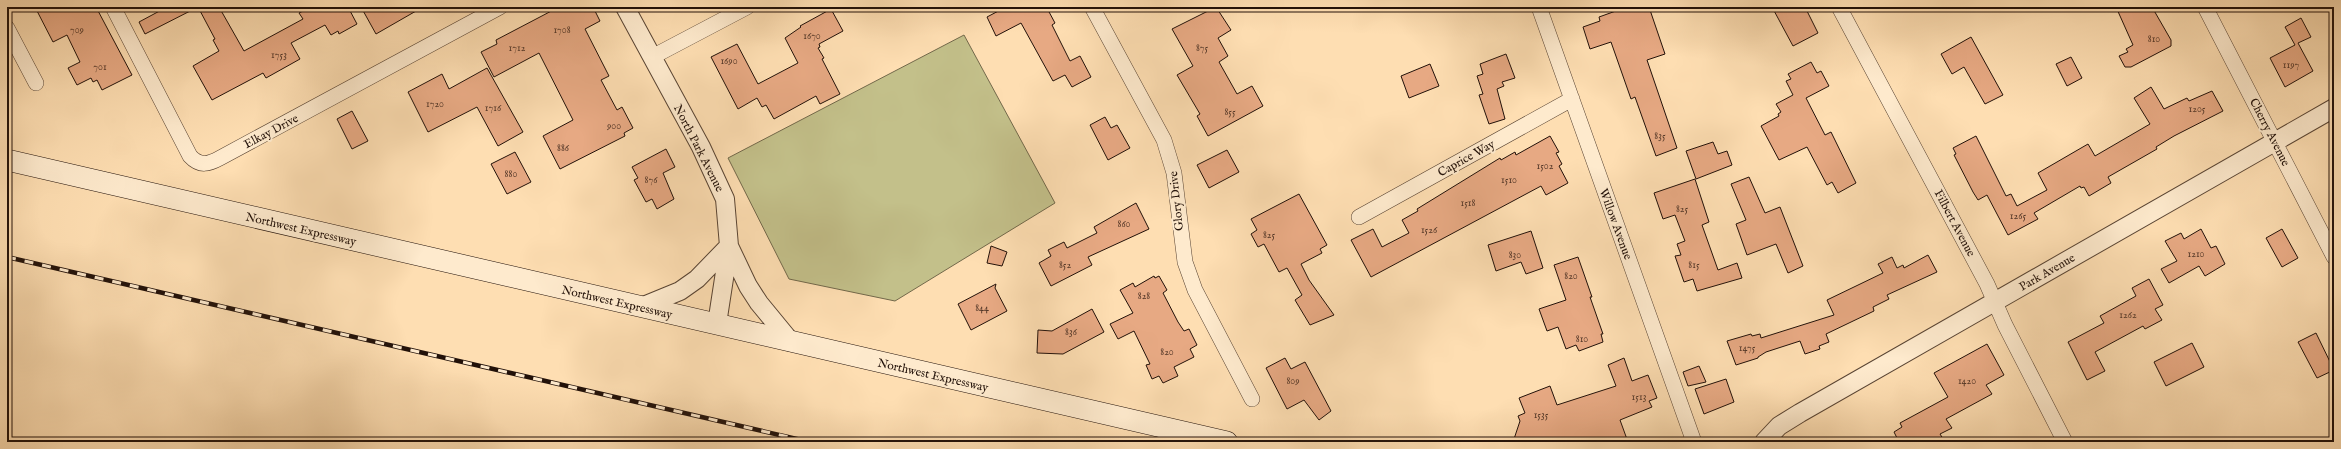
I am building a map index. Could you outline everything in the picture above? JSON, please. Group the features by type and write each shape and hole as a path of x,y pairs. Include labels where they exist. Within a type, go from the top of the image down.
{"main road":[{"name":"Northwest Expressway","path":"7,160 1227,442"}],"street":[{"name":"Elkay Drive","path":"113,7 190,156 204,164 216,160 500,7"},
{"name":"North Park Avenue","path":"625,7 701,147 725,199 729,246 717,324"},
{"path":"652,58 747,7"},
{"name":"Glory Drive","path":"1092,7 1170,156 1177,191 1185,262 1195,290 1252,399"},
{"name":"Willow Avenue","path":"1539,7 1694,442"},
{"name":"Filbert Avenue","path":"1839,7 1995,302 2066,442"},
{"name":"Cherry Avenue","path":"2205,7 2276,141 2334,258"},
{"path":"7,28 36,83"},
{"name":"Caprice Way","path":"1360,217 1572,99"},
{"name":"Park Avenue","path":"1764,442 1779,426 1800,413 2334,108"},
{"path":"641,307 680,291 697,279 729,246 748,286 759,303 791,342"}],"shaded area":[{"path":"964,35 1055,203 895,301 789,279 728,158"}],"building":[{"path":"35,7 96,7 132,75 102,90 97,80 93,82 91,78 77,85 68,68 80,62 67,35 53,42"},
{"path":"167,7 198,7 145,34 139,22"},
{"path":"198,7 219,7 244,51 303,19 299,13 311,7 348,7 357,24 339,34 338,31 331,35 325,25 291,43 300,59 266,78 263,73 212,100 193,66 219,51 213,40 215,39"},
{"path":"361,7 423,7 376,34"},
{"path":"559,7 593,7 600,21 585,29 609,76 601,80 617,110 622,107 633,128 624,133 625,136 560,169 543,136 573,120 539,53 494,77 481,52 497,44 496,40"},
{"path":"1006,7 1053,7 1048,10 1055,23 1052,25 1070,61 1080,56 1091,77 1072,87 1065,75 1053,81 1021,23 996,36 987,17"},
{"path":"1216,7 1231,30 1218,38 1228,56 1219,62 1237,94 1252,86 1263,106 1208,136 1197,116 1200,114 1177,75 1193,66 1172,29"},
{"path":"1627,7 1649,7 1665,54 1647,60 1677,148 1656,156 1635,97 1631,99 1611,42 1590,49 1583,27 1600,21 1599,17"},
{"path":"1772,7 1805,7 1818,33 1793,46"},
{"path":"2116,7 2152,7 2171,40 2171,46 2131,67 2125,67 2119,56 2128,52 2126,49 2133,45"},
{"path":"831,9 843,31 819,44 820,47 818,48 840,94 820,104 816,96 774,119 766,105 762,107 757,98 738,109 711,57 737,44 758,84 798,63 785,38 801,27 800,26"},
{"path":"2301,18 2311,37 2298,43 2313,71 2285,87 2270,58 2295,45 2285,27"},
{"path":"1971,37 2003,95 1985,104 1964,67 1952,74 1941,54"},
{"path":"1506,54 1515,78 1502,82 1504,86 1497,89 1505,119 1489,124 1479,95 1483,94 1477,76 1483,74 1480,64"},
{"path":"2071,57 2082,78 2067,86 2056,64"},
{"path":"1811,62 1817,73 1821,71 1829,86 1806,98 1825,135 1831,132 1856,183 1838,193 1832,182 1827,185 1807,147 1779,160 1761,126 1779,116 1778,114 1781,112 1776,104 1793,95 1786,81 1791,79 1788,74"},
{"path":"1430,64 1439,86 1409,98 1401,76"},
{"path":"487,68 523,132 498,146 477,107 428,132 408,92 442,74 449,89"},
{"path":"2151,87 2164,109 2187,98 2189,101 2212,91 2223,111 2174,136 2156,147 2157,149 2108,177 2111,183 2089,196 2084,187 2081,188 2080,186 2034,213 2038,219 2008,235 1987,195 1978,200 1954,155 1956,154 1953,148 1976,136 2006,196 2011,194 2017,206 2047,190 2038,173 2088,144 2095,156 2150,124 2134,98"},
{"path":"352,111 368,141 352,149 337,119"},
{"path":"1105,117 1111,128 1117,125 1130,148 1108,160 1090,125"},
{"path":"1550,136 1559,152 1556,153 1562,164 1559,166 1568,183 1546,195 1541,186 1371,277 1351,240 1373,229 1382,247 1409,233 1402,220 1418,211 1417,209 1500,158 1501,160 1515,152 1516,155"},
{"path":"1713,142 1718,154 1727,151 1732,165 1696,179 1686,151"},
{"path":"666,149 675,167 663,173 674,199 657,209 652,199 646,202 634,180 638,178 632,167"},
{"path":"1227,150 1239,172 1209,188 1197,165"},
{"path":"515,152 531,182 507,194 491,164"},
{"path":"1749,177 1765,213 1780,207 1803,266 1788,273 1776,244 1747,255 1736,224 1746,220 1731,184"},
{"path":"1695,179 1709,222 1702,225 1718,270 1737,263 1742,278 1697,291 1693,279 1684,282 1675,256 1681,255 1677,244 1685,241 1675,215 1663,219 1654,193"},
{"path":"1299,194 1327,245 1320,249 1322,253 1301,264 1309,280 1334,315 1310,325 1295,300 1302,295 1287,268 1279,272 1264,244 1258,247 1251,234 1257,230 1251,219"},
{"path":"1136,203 1149,229 1088,257 1092,265 1051,286 1039,263 1051,256 1048,250 1064,242 1067,248 1097,233 1094,227"},
{"path":"2201,229 2211,248 2216,246 2225,264 2205,276 2199,266 2169,283 2161,269 2177,261 2165,241 2181,233 2184,239"},
{"path":"2282,229 2298,258 2282,267 2266,238"},
{"path":"1531,231 1543,268 1526,274 1521,262 1496,271 1488,245"},
{"path":"991,246 1007,252 1002,266 987,263"},
{"path":"1928,255 1937,272 1887,295 1889,299 1873,307 1874,311 1826,334 1829,342 1819,346 1820,349 1805,354 1800,341 1766,352 1758,358 1736,365 1727,341 1751,334 1752,336 1760,334 1761,338 1834,315 1827,300 1883,273 1878,264 1892,257 1897,268 1903,265 1904,268"},
{"path":"1578,257 1603,334 1601,334 1603,342 1579,351 1576,345 1566,349 1558,327 1547,331 1539,309 1566,300 1554,265"},
{"path":"1154,276 1155,278 1159,276 1167,290 1163,293 1178,322 1184,331 1189,329 1197,345 1190,349 1194,357 1174,367 1178,376 1163,383 1159,376 1152,379 1146,365 1150,364 1134,331 1118,339 1110,324 1133,313 1120,290 1133,283 1135,287"},
{"path":"2149,279 2163,305 2155,309 2162,320 2145,329 2143,326 2095,352 2105,371 2087,380 2068,342 2104,323 2100,316 2136,296 2132,288"},
{"path":"996,284 995,288 1007,311 971,330 958,304"},
{"path":"1092,309 1104,332 1063,354 1037,353 1038,330 1052,331"},
{"path":"2316,333 2334,370 2317,378 2298,342"},
{"path":"2192,343 2204,367 2166,386 2154,362"},
{"path":"1987,344 2004,375 1986,385 1992,394 1946,419 1952,428 1940,434 1945,442 1899,442 1894,432 1902,427 1900,423 1948,397 1934,373"},
{"path":"1285,358 1291,369 1305,362 1331,411 1319,420 1304,400 1287,409 1266,368"},
{"path":"1624,358 1632,381 1648,375 1657,398 1649,401 1652,407 1620,420 1628,442 1513,442 1520,421 1518,416 1525,413 1519,398 1550,386 1557,405 1616,386 1608,365"},
{"path":"1699,366 1706,382 1688,386 1683,372"},
{"path":"1726,379 1734,402 1704,414 1695,389"}],"railway":[{"path":"7,257 810,442"}]}
